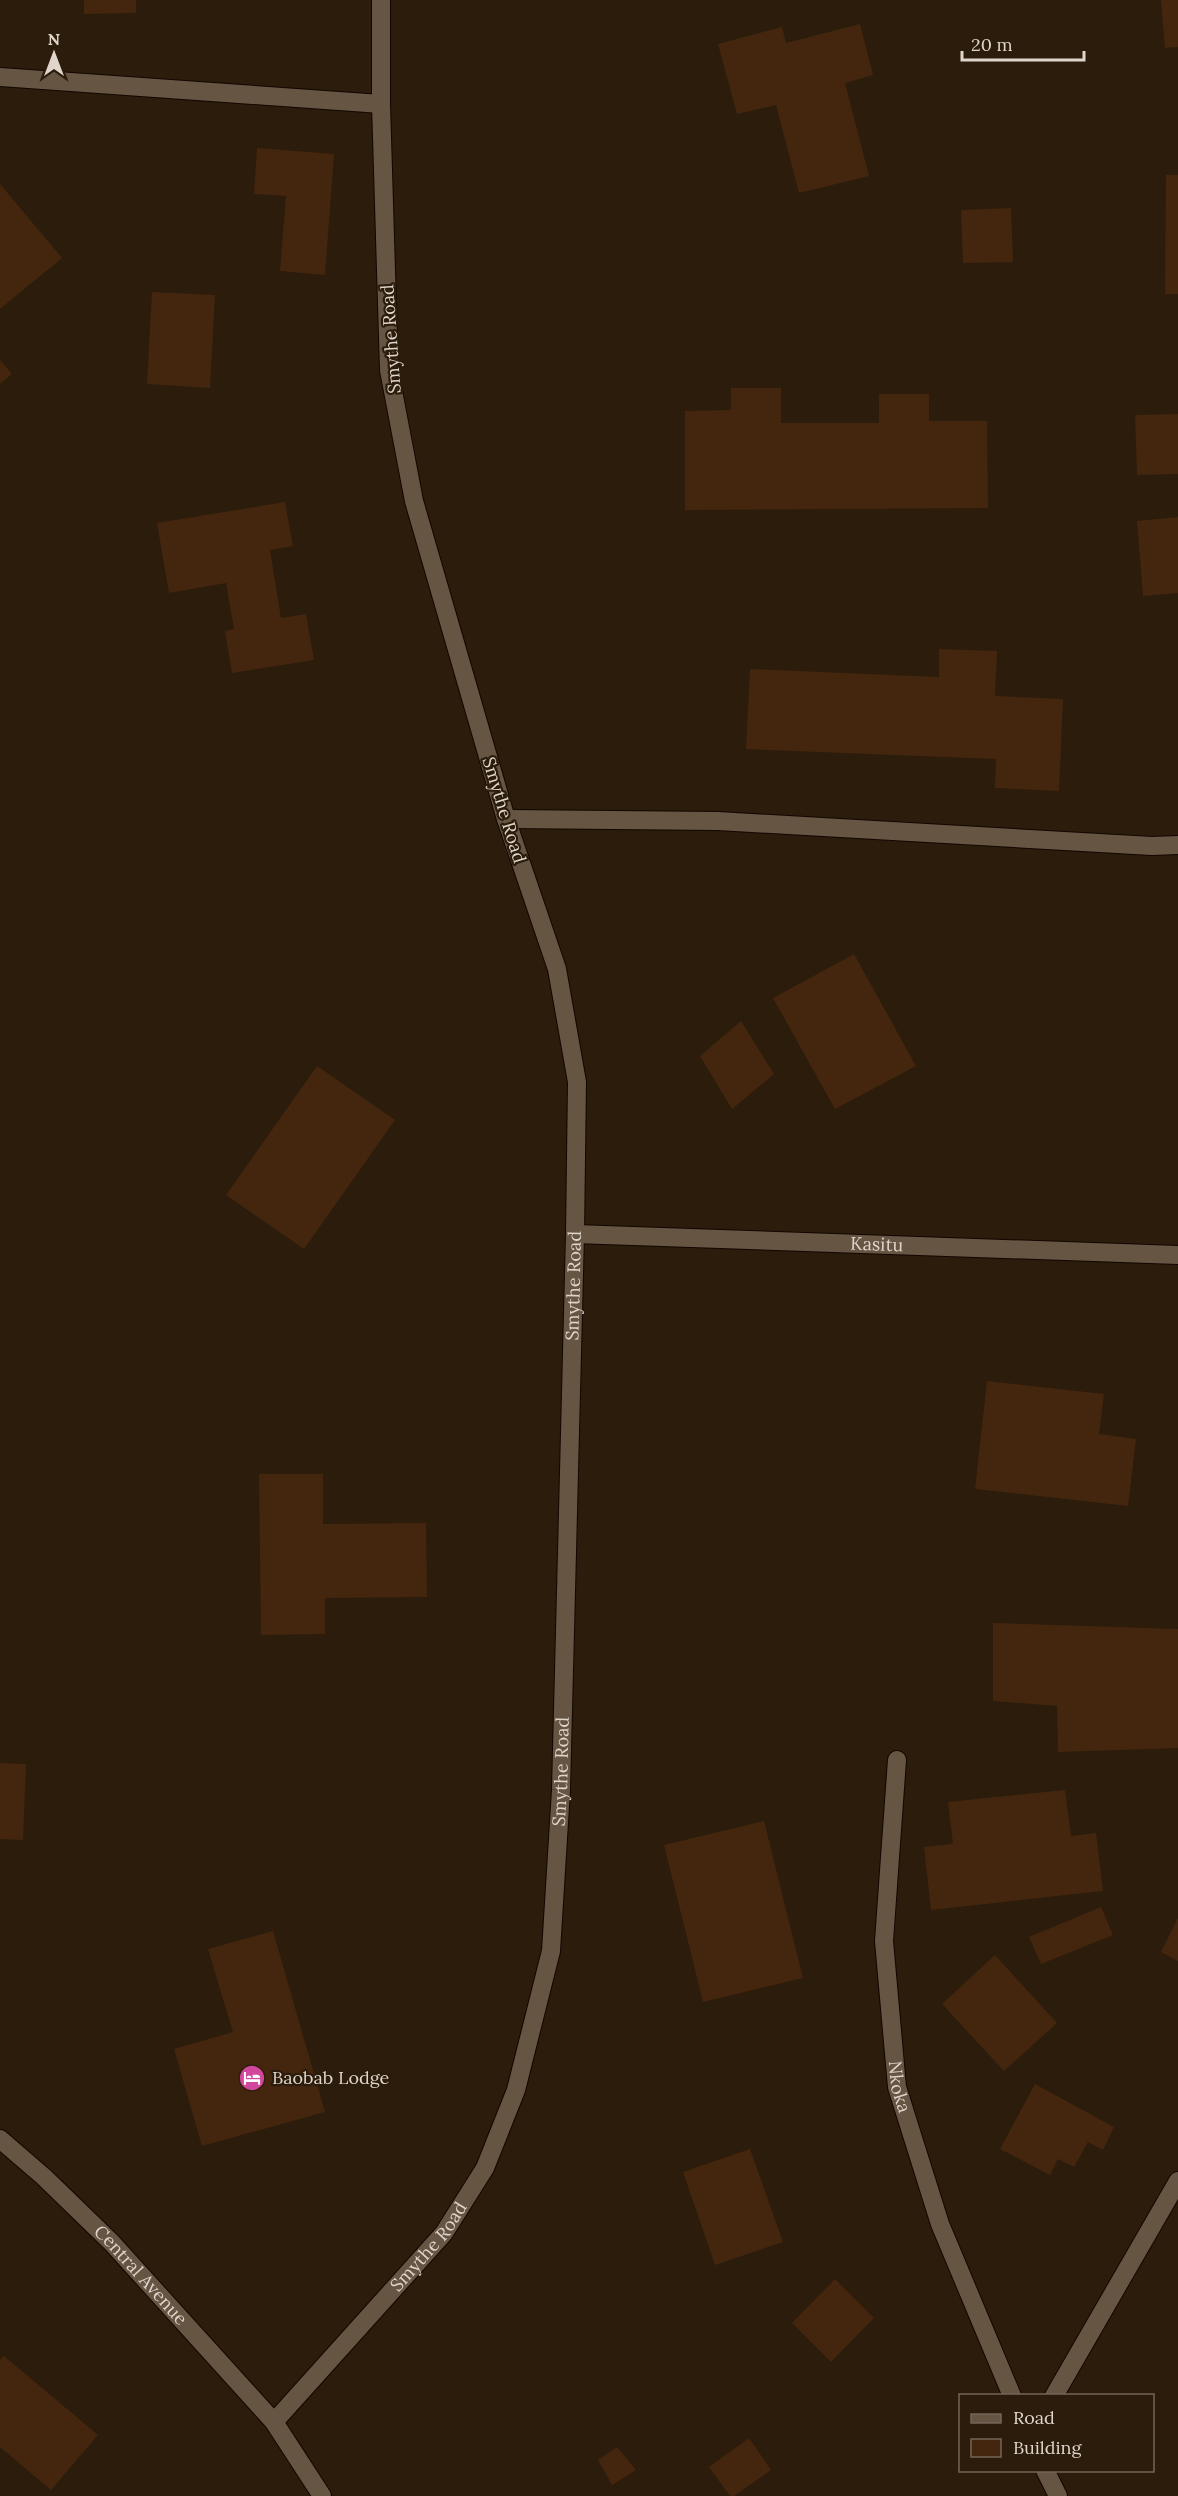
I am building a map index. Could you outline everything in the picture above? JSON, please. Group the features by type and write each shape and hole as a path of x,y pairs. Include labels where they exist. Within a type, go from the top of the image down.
{"street":[{"name":"Smythe Road","path":"274,2422 444,2233 485,2168 516,2090 551,1951 561,1790 577,1082 556,969 506,819 414,501 389,370 381,104 381,0"},
{"path":"0,77 381,104"},
{"path":"506,819 718,821 1152,846 1178,845"},
{"name":"Kasitu","path":"575,1234 1178,1255"},
{"name":"Nkoka","path":"897,1760 884,1941 897,2087 940,2224 1011,2394"},
{"name":"Central Avenue","path":"0,2139 44,2177 112,2243 274,2422"},
{"path":"1055,2394 1178,2181"},
{"path":"274,2422 322,2496"},
{"path":"1046,2472 1058,2496"}],"building":[{"path":"84,0 136,0 136,13 84,14"},
{"path":"1161,0 1178,0 1178,47 1165,48"},
{"path":"860,24 873,75 845,83 869,176 799,193 776,105 737,114 718,44 782,27 786,43"},
{"path":"257,148 334,154 325,275 280,271 286,196 254,194"},
{"path":"1166,175 1178,175 1178,294 1165,294"},
{"path":"0,184 62,258 0,309"},
{"path":"1011,208 1013,262 963,263 961,210"},
{"path":"152,292 215,295 210,388 147,384"},
{"path":"0,360 12,374 0,384"},
{"path":"731,388 781,388 781,423 879,423 879,394 929,394 929,421 987,421 988,508 685,510 685,411 731,410"},
{"path":"1178,414 1178,474 1137,475 1135,415"},
{"path":"285,502 293,546 270,550 281,618 306,614 314,660 232,673 225,631 234,629 226,583 169,593 157,523"},
{"path":"1178,517 1178,593 1143,596 1137,521"},
{"path":"939,649 997,651 995,696 1063,699 1059,791 995,788 996,759 746,749 750,669 939,677"},
{"path":"854,954 916,1066 835,1109 773,998"},
{"path":"741,1021 774,1074 732,1109 700,1056"},
{"path":"317,1066 395,1120 304,1249 226,1195"},
{"path":"987,1381 1104,1394 1099,1434 1136,1439 1128,1506 975,1489"},
{"path":"259,1474 323,1474 323,1524 426,1523 427,1597 325,1598 325,1634 261,1635"},
{"path":"993,1623 1178,1629 1178,1748 1058,1752 1057,1706 993,1701"},
{"path":"0,1763 26,1764 23,1840 0,1839"},
{"path":"1065,1790 1071,1836 1096,1833 1103,1891 931,1910 924,1847 953,1844 948,1802"},
{"path":"764,1821 803,1978 703,2002 664,1845"},
{"path":"1101,1907 1113,1935 1041,1964 1029,1937"},
{"path":"1178,1918 1178,1961 1161,1952"},
{"path":"273,1931 325,2112 202,2146 174,2049 233,2032 208,1949"},
{"path":"995,1955 1057,2023 1004,2071 942,2004"},
{"path":"1035,2084 1114,2127 1103,2150 1088,2142 1074,2167 1058,2159 1050,2175 1000,2149"},
{"path":"750,2149 783,2242 715,2265 683,2172"},
{"path":"835,2279 874,2318 831,2362 792,2323"},
{"path":"4,2356 98,2435 51,2490 0,2447 0,2360"},
{"path":"749,2438 771,2470 734,2496 730,2496 709,2467"},
{"path":"617,2447 636,2470 612,2485 598,2460"}],"place":[{"name":"Baobab Lodge","path":"252,2078"}]}
